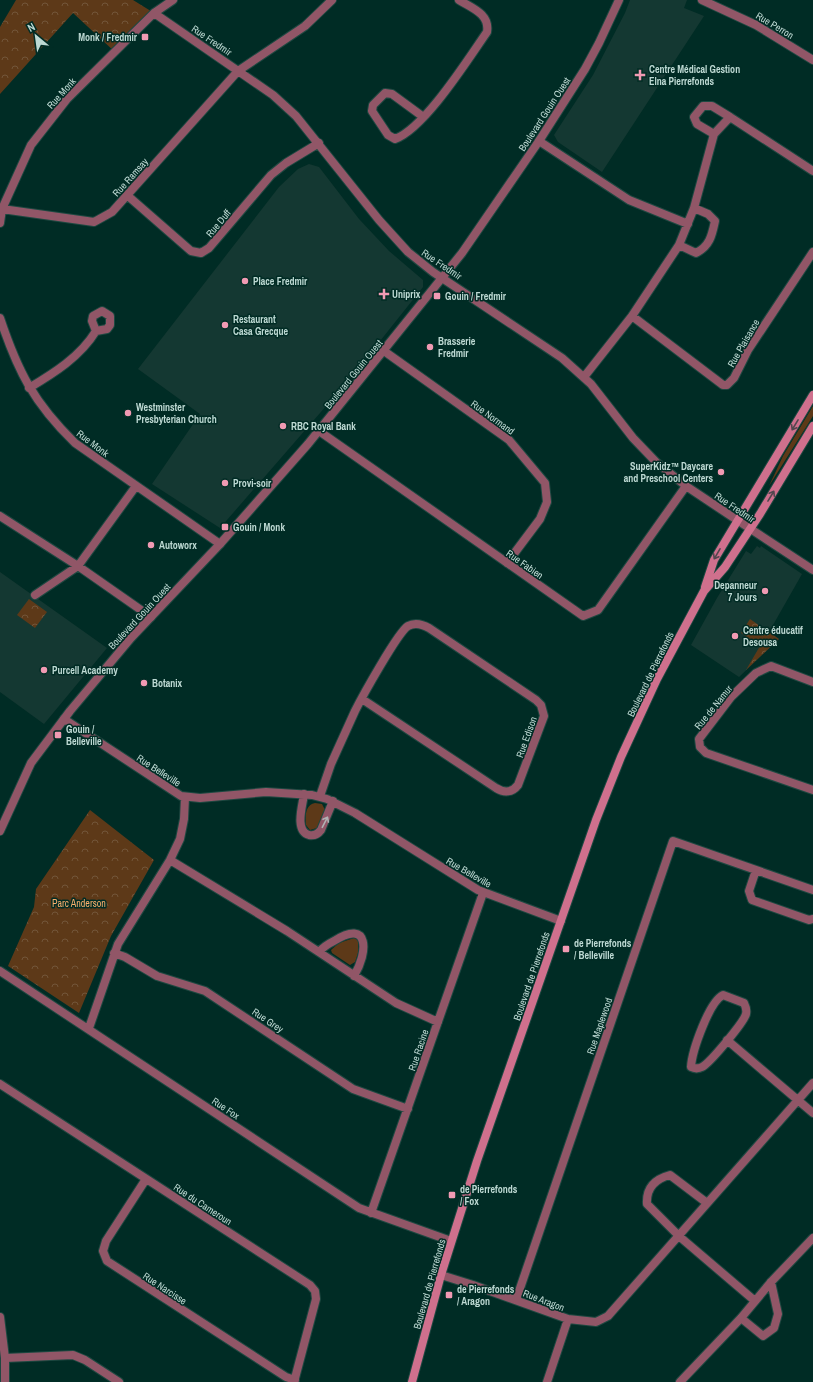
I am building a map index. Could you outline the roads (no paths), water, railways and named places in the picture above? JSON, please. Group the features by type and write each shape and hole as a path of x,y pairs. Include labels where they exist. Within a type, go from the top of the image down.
{"main road":[{"name":"Boulevard de Pierrefonds","path":"412,1382 451,1241 602,806 624,752 657,679 704,591 714,560 813,395"},
{"name":"Boulevard de Pierrefonds","path":"704,591 725,567 749,528 760,514 813,426"}],"street":[{"name":"Rue Monk","path":"0,223 2,209 31,145 67,99 154,13 173,0"},
{"name":"Rue Ramsay","path":"2,209 94,222 112,212 128,196 238,71 305,26 332,0"},
{"path":"422,116 392,94 385,93 373,105 372,111 388,135 394,139 401,136 422,116 448,88 486,32 488,25 484,16 459,0"},
{"name":"Boulevard Gouin Ouest","path":"1,828 31,763 64,719 119,652 220,544 319,432 444,278 539,141 595,51 619,0"},
{"name":"Rue Perron","path":"702,0 756,24 813,60"},
{"name":"Rue Fredmir","path":"154,13 273,95 296,116 390,234 414,257 544,344 584,377 638,444 656,462 686,486 813,570"},
{"path":"714,134 697,124 694,117 703,106 712,106 813,171"},
{"path":"584,377 632,316 679,245 694,208 714,134 730,117"},
{"path":"539,141 623,196 650,209 688,224"},
{"name":"Rue Duff","path":"128,196 191,251 201,253 209,248 271,175 286,163 319,143"},
{"path":"679,245 696,253 704,248 712,237 715,221 708,214 694,208"},
{"name":"Rue Plaisance","path":"632,316 723,385 727,385 734,378 748,350 813,252"},
{"name":"Rue Monk","path":"0,318 12,356 29,388 45,411 75,443 220,544"},
{"path":"29,388 79,354 88,344 96,331"},
{"name":"Rue Normand","path":"384,351 509,440 545,483 547,502 540,519 507,563"},
{"name":"Rue Fabien","path":"319,432 583,616 592,614 598,610 686,486"},
{"path":"35,595 78,566 136,486"},
{"path":"0,516 78,566 151,617"},
{"name":"Rue Edison","path":"320,796 339,744 362,699 404,630 409,626 419,624 429,628 539,702 544,709 544,716 518,785 513,790 506,792 496,788 362,699"},
{"name":"Rue de Namur","path":"813,682 771,666 756,673 731,697 699,739 700,747 706,753 813,790"},
{"name":"Rue Belleville","path":"64,719 172,792 185,797 200,798 258,792 320,796 333,801 365,819 452,875 483,893 561,921"},
{"path":"304,794 301,825 303,831 310,835 317,834 320,830 333,801"},
{"path":"89,1028 114,953 130,922 170,860 180,839 183,827 185,797"},
{"name":"Rue Maplewood","path":"516,1300 673,841 813,890"},
{"path":"170,860 320,952 354,976 407,1009 438,1022"},
{"path":"756,870 749,891 752,900 809,920 813,919"},
{"name":"Rue Racine","path":"370,1213 408,1109 483,893"},
{"path":"320,952 326,945 344,935 353,933 360,935 363,941 364,949 361,963 354,976"},
{"name":"Rue Grey","path":"114,953 157,976 204,991 353,1089 408,1109"},
{"name":"Rue Fox","path":"0,971 89,1028 350,1202 370,1213 451,1241"},
{"path":"723,995 744,1003 747,1009 746,1016 727,1040 704,1066 696,1069 691,1067 692,1058 704,1026 717,998 723,995"},
{"path":"727,1040 813,1113"},
{"name":"Rue Aragon","path":"441,1275 516,1300 568,1320 596,1322 608,1316 680,1237 707,1203 799,1101 813,1083"},
{"name":"Rue du Cameroun","path":"0,1084 306,1282 312,1288 316,1300 295,1381"},
{"path":"707,1203 670,1175 658,1178 646,1194 647,1204 680,1237 755,1301"},
{"name":"Rue Narcisse","path":"146,1179 106,1241 103,1252 107,1261 286,1377 295,1381"},
{"path":"680,1382 741,1318 771,1282 813,1238"},
{"path":"741,1318 763,1336 774,1328 778,1314 771,1282"},
{"path":"0,1317 5,1358 5,1382"},
{"path":"547,1382 568,1320"},
{"path":"5,1358 73,1355 85,1360 119,1382"}],"place":[{"name":"Monk / Fredmir","path":"145,37"},
{"name":"Centre Médical Gestion Elna Pierrefonds","path":"640,75"},
{"name":"Place Fredmir","path":"245,281"},
{"name":"Uniprix","path":"384,294"},
{"name":"Gouin / Fredmir","path":"437,296"},
{"name":"Restaurant Casa Grecque","path":"225,325"},
{"name":"Brasserie Fredmir","path":"430,347"},
{"name":"Westminster Presbyterian Church","path":"128,413"},
{"name":"RBC Royal Bank","path":"283,426"},
{"name":"SuperKidz™ Daycare and Preschool Centers","path":"721,472"},
{"name":"Provi-soir","path":"225,483"},
{"name":"Gouin / Monk","path":"225,527"},
{"name":"Autoworx","path":"151,545"},
{"name":"Depanneur 7 Jours","path":"765,591"},
{"name":"Centre éducatif Desousa","path":"735,636"},
{"name":"Purcell Academy","path":"44,670"},
{"name":"Botanix","path":"144,683"},
{"name":"Gouin / Belleville","path":"58,735"},
{"name":"de Pierrefonds / Belleville","path":"566,949"},
{"name":"de Pierrefonds / Fox","path":"452,1195"},
{"name":"de Pierrefonds / Aragon","path":"449,1295"}],"park label":[{"name":"Parc Anderson","path":"79,903"}]}
